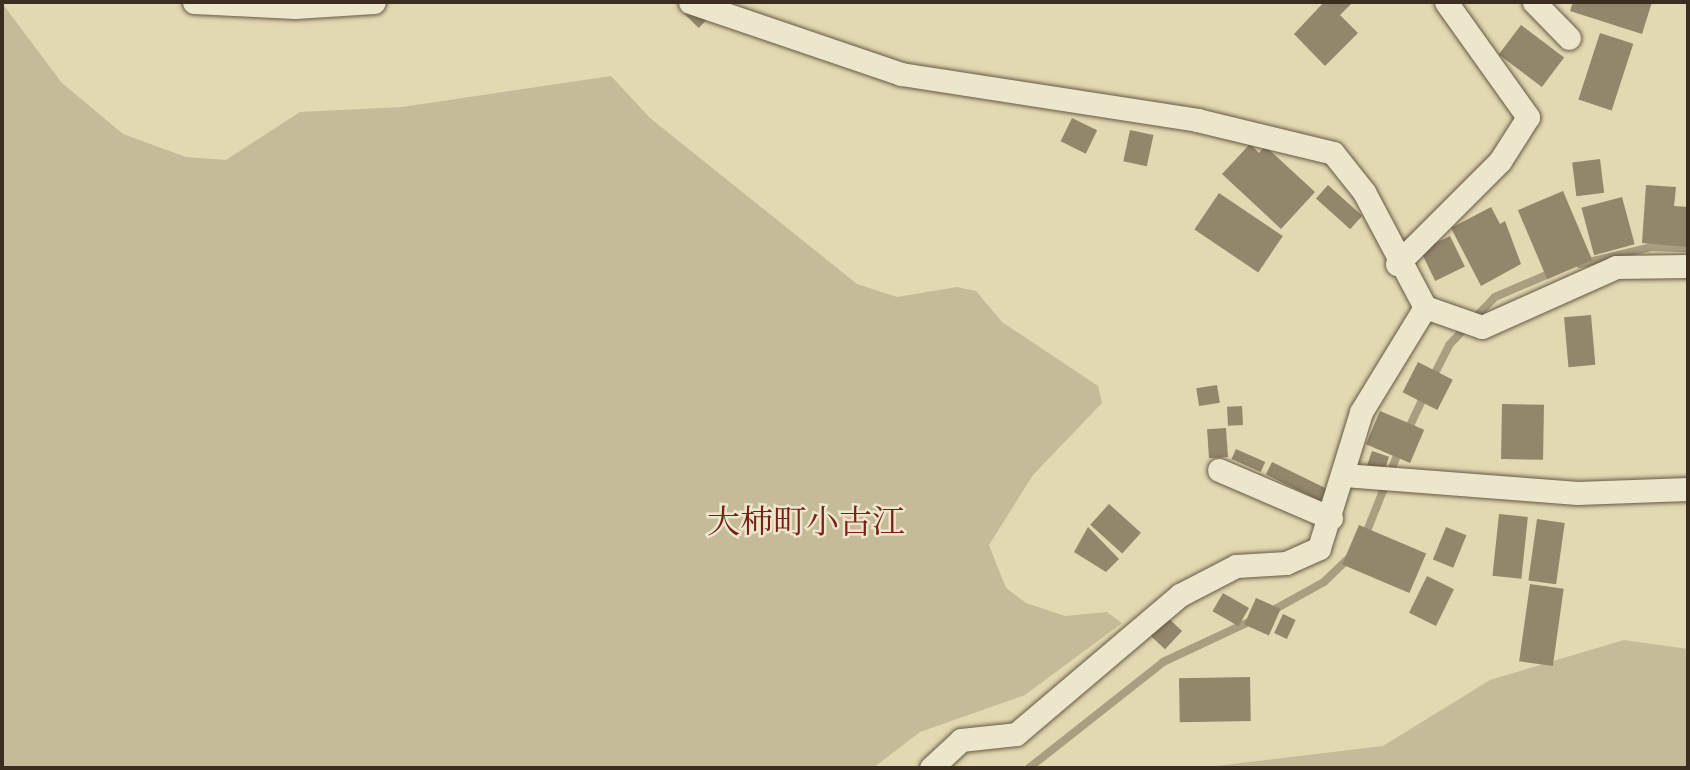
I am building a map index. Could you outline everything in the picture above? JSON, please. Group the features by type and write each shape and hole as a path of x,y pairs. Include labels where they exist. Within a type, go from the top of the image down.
{"street":[{"path":"194,2 295,7 374,2"},
{"path":"690,2 901,74 1305,142 1334,153 1364,192 1397,264 1425,307 1482,327 1616,267 1688,265"},
{"path":"1397,264 1500,162 1528,117 1446,2"},
{"path":"1534,2 1569,38"},
{"path":"931,768 961,740 1016,734 1180,595 1236,566 1286,563 1319,548 1331,518 1361,412 1425,307"},
{"path":"1219,470 1331,518"},
{"path":"1343,475 1577,493 1688,489"}],"shaded area":[{"path":"2,3 62,83 123,134 186,157 226,160 300,112 402,107 611,76 650,118 857,284 897,297 957,287 976,291 1002,322 1098,386 1102,403 1033,475 989,545 1006,588 1026,603 1065,616 1107,612 1122,623 1025,695 920,732 873,768 2,768"},
{"path":"1624,640 1688,649 1688,768 1199,768 1383,746 1490,680"}],"building":[{"path":"1324,2 1353,2 1340,15 1358,33 1325,66 1294,34"},
{"path":"1573,2 1652,2 1642,34 1570,11"},
{"path":"693,4 708,19 699,28 684,13"},
{"path":"1521,25 1564,57 1542,87 1499,55"},
{"path":"1600,33 1633,44 1612,110 1578,100"},
{"path":"1072,118 1097,130 1086,154 1061,141"},
{"path":"1130,130 1153,135 1147,166 1123,161"},
{"path":"1250,144 1259,153 1265,146 1315,192 1281,229 1222,174"},
{"path":"1600,159 1604,193 1576,196 1572,162"},
{"path":"1328,185 1362,216 1350,229 1316,198"},
{"path":"1646,185 1676,187 1674,206 1688,207 1688,247 1642,243"},
{"path":"1563,191 1592,260 1547,279 1518,210"},
{"path":"1219,193 1283,236 1258,273 1194,229"},
{"path":"1622,197 1635,244 1594,255 1581,208"},
{"path":"1491,207 1500,224 1505,221 1521,264 1481,286 1451,228"},
{"path":"1450,236 1465,267 1435,281 1420,250"},
{"path":"1591,315 1595,365 1568,367 1564,317"},
{"path":"1418,362 1453,380 1437,410 1403,392"},
{"path":"1217,385 1220,403 1199,406 1196,388"},
{"path":"1502,404 1544,405 1543,460 1501,459"},
{"path":"1242,406 1243,425 1228,426 1227,407"},
{"path":"1380,411 1424,430 1410,463 1366,444"},
{"path":"1226,428 1228,457 1209,458 1207,429"},
{"path":"1236,449 1265,462 1261,472 1232,459"},
{"path":"1372,451 1389,457 1383,474 1366,468"},
{"path":"1272,462 1327,489 1321,501 1266,475"},
{"path":"1109,504 1141,533 1122,554 1090,525"},
{"path":"1499,514 1528,517 1521,579 1493,576"},
{"path":"1537,519 1565,523 1556,584 1528,580"},
{"path":"1359,525 1426,554 1409,593 1342,565"},
{"path":"1088,527 1119,559 1106,572 1074,552"},
{"path":"1446,527 1466,535 1453,568 1433,559"},
{"path":"1427,576 1454,589 1436,626 1409,613"},
{"path":"1530,584 1564,589 1553,666 1519,661"},
{"path":"1223,593 1249,608 1238,626 1212,611"},
{"path":"1256,598 1281,609 1269,635 1244,624"},
{"path":"1283,614 1296,620 1287,639 1274,633"},
{"path":"1166,616 1182,631 1165,649 1149,634"},
{"path":"1250,677 1251,721 1180,722 1179,678"}],"waterway":[{"path":"1580,264 1652,247 1688,248"},
{"path":"1432,379 1449,345 1495,297 1551,273"},
{"path":"1407,432 1425,394"},
{"path":"1365,536 1400,448"},
{"path":"1268,613 1324,582 1349,558"},
{"path":"1029,768 1163,662 1253,620"}],"district":[{"name":"大柿町小古江","path":"806,523"}]}
